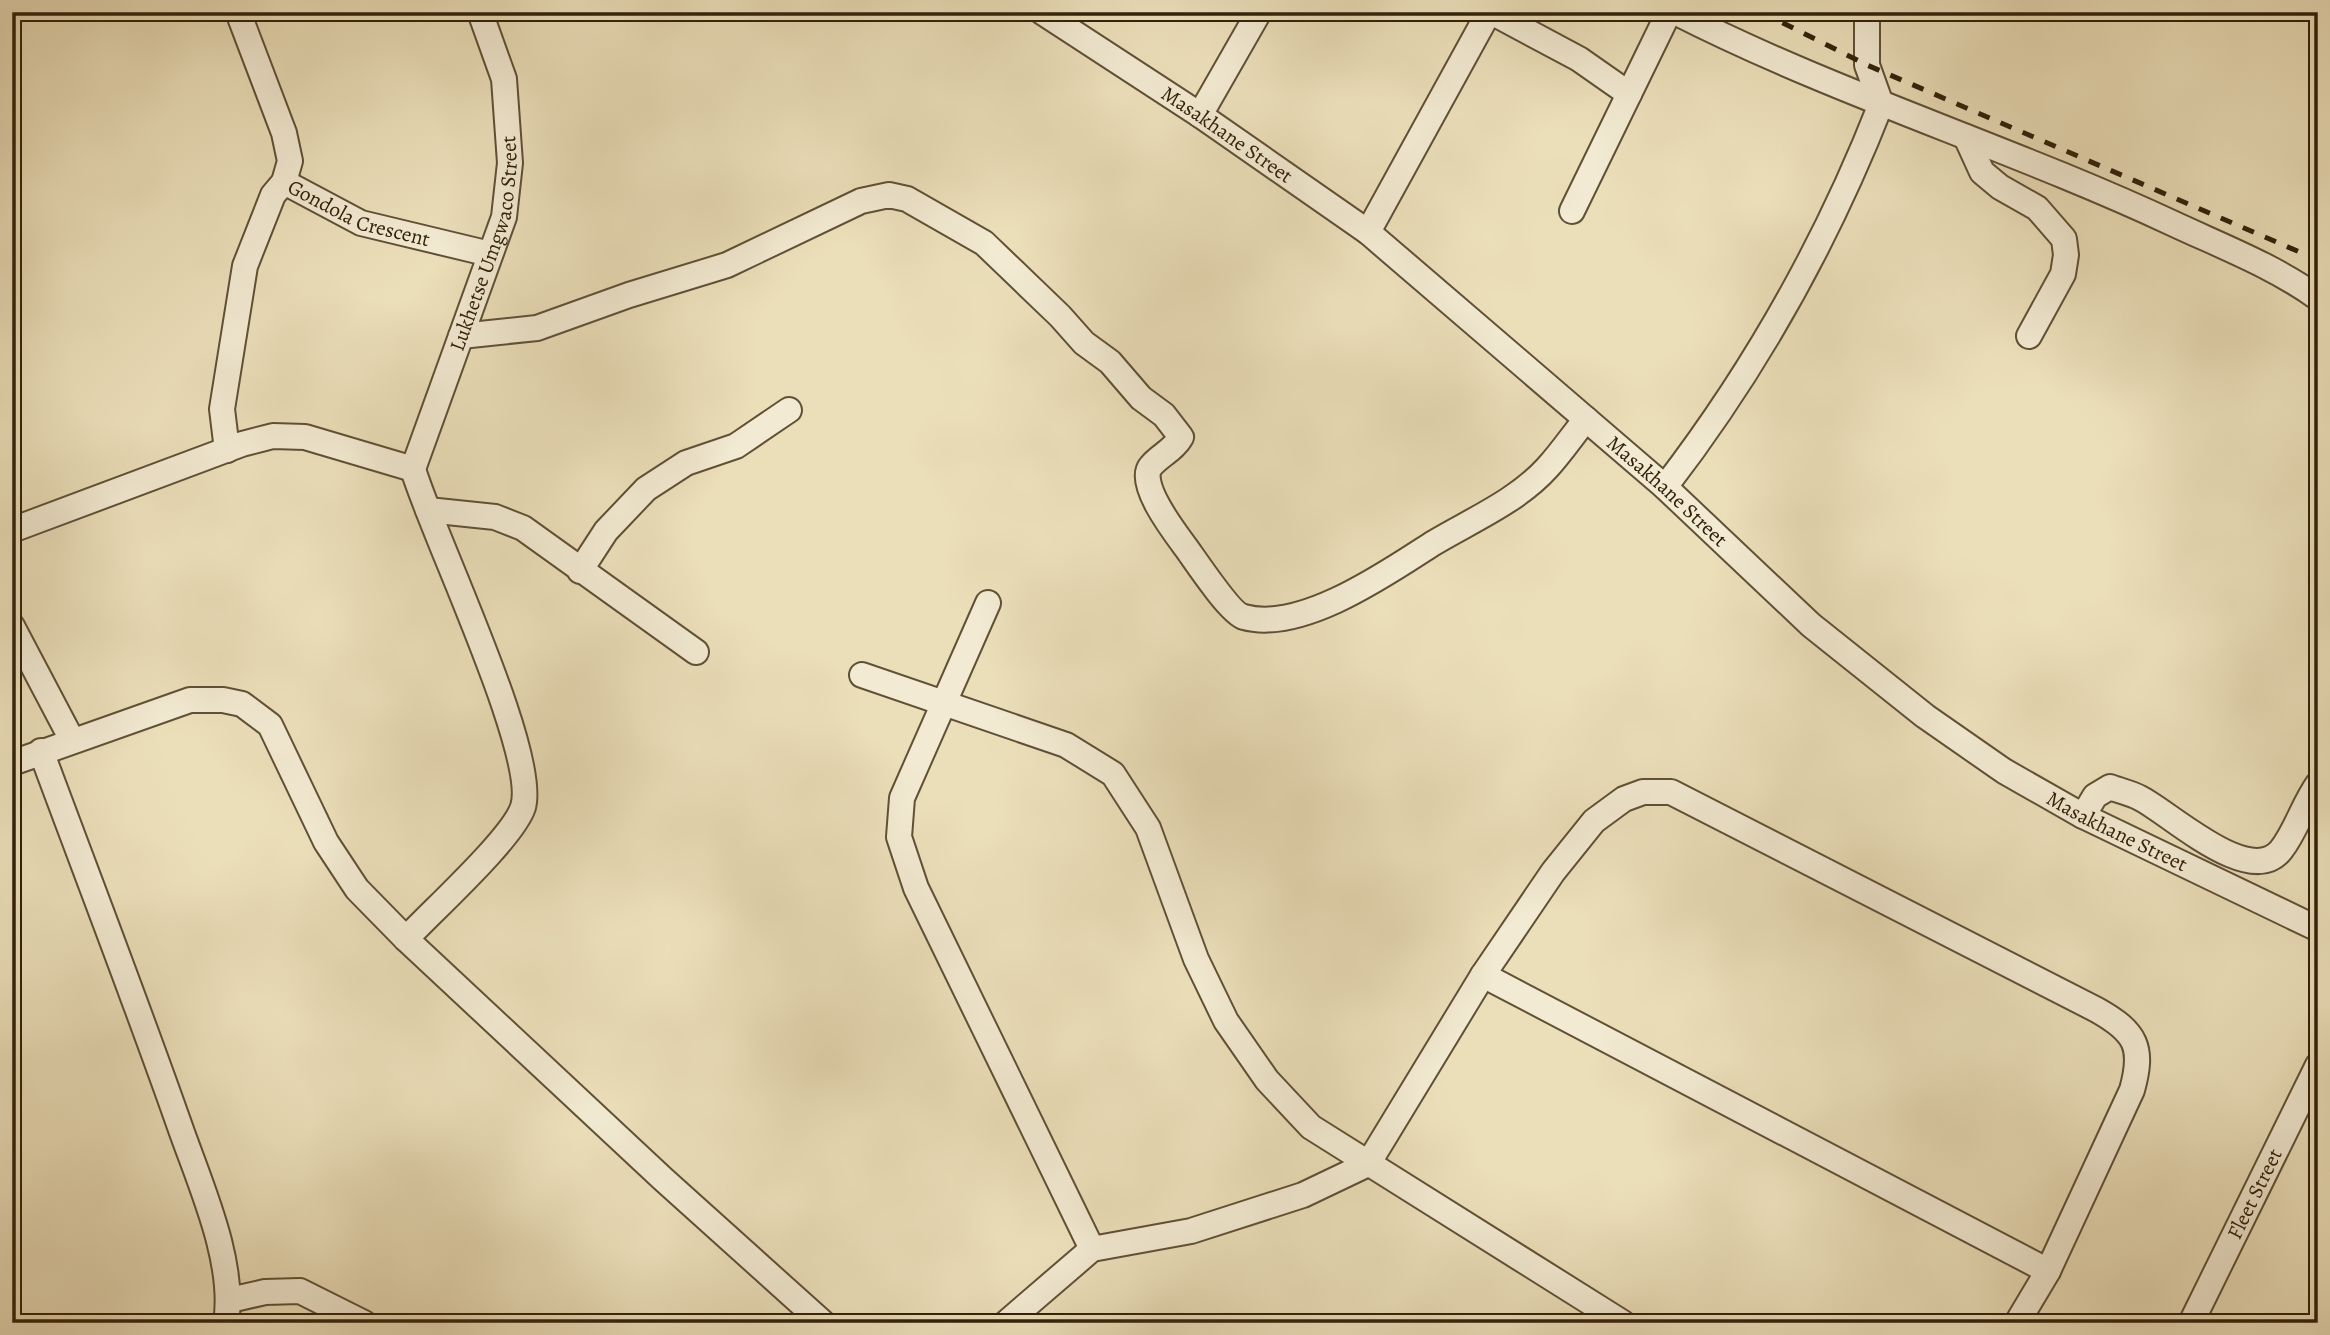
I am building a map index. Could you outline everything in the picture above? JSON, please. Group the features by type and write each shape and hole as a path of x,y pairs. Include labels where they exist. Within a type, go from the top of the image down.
{"street":[{"name":"Gondola Crescent","path":"238,12 284,133 290,161 284,182 361,223 490,254"},
{"name":"Lukhetse Umgwaco Street","path":"412,469 503,217 510,163 504,79 480,12"},
{"name":"Masakhane Street","path":"1042,12 1200,115 1368,232 1665,487 1811,625 1858,664 2004,771 2084,816 2318,929"},
{"path":"1200,115 1259,12"},
{"path":"1368,232 1490,12 1579,59 1629,94"},
{"path":"1572,211 1669,12"},
{"path":"1675,12 1881,104 1921,117 2091,185 2252,260 2299,284 2318,298"},
{"path":"1665,487 1728,401 1758,353 1823,238 1850,183 1881,104 1867,65 1867,12"},
{"path":"1966,137 1982,172 2000,187 2037,208 2064,239 2066,255 2063,274 2029,337"},
{"path":"227,450 222,409 245,266 274,195 284,182"},
{"path":"461,336 537,328 629,295 727,265 861,201 889,195 907,199 984,243 1060,316 1084,344 1110,362 1140,398 1164,415 1175,428 1181,437 1177,444 1149,468 1147,477 1150,489 1170,525 1210,578 1226,606 1241,617 1258,619 1316,608 1345,597 1398,568 1511,498 1547,469 1586,419"},
{"path":"580,571 606,531 646,489 686,463 736,446 789,410"},
{"path":"12,530 227,450 273,436 305,437 412,469 509,720 522,766 523,807 496,847 406,939"},
{"path":"428,510 495,517 523,528 696,652"},
{"path":"988,603 902,798 899,837 916,888 1091,1249"},
{"path":"12,626 72,740"},
{"path":"862,675 942,705 1066,745 1113,774 1122,782 1148,828 1196,959 1226,1021 1267,1080 1311,1127 1623,1323"},
{"path":"12,763 190,700 223,700 242,704 270,725 326,842 357,889 406,939 663,1179 823,1323"},
{"path":"41,751 179,1124 221,1252 228,1311 265,1292 300,1291 364,1323"},
{"path":"2084,816 2095,796 2110,787 2139,797 2232,856 2253,861 2270,859 2280,851 2318,784"},
{"path":"1006,1323 1091,1249 1191,1231 1303,1195 1368,1164 1483,975 1553,872 1594,821 1624,799 1643,792 1671,792 2097,1010 2116,1021 2134,1041 2140,1062 2132,1090 2091,1184 2048,1271 2017,1323"},
{"path":"1483,975 2048,1271"},
{"name":"Fleet Street","path":"2191,1323 2318,1065"}],"railway":[{"path":"1761,12 1867,65 2318,260"}]}
